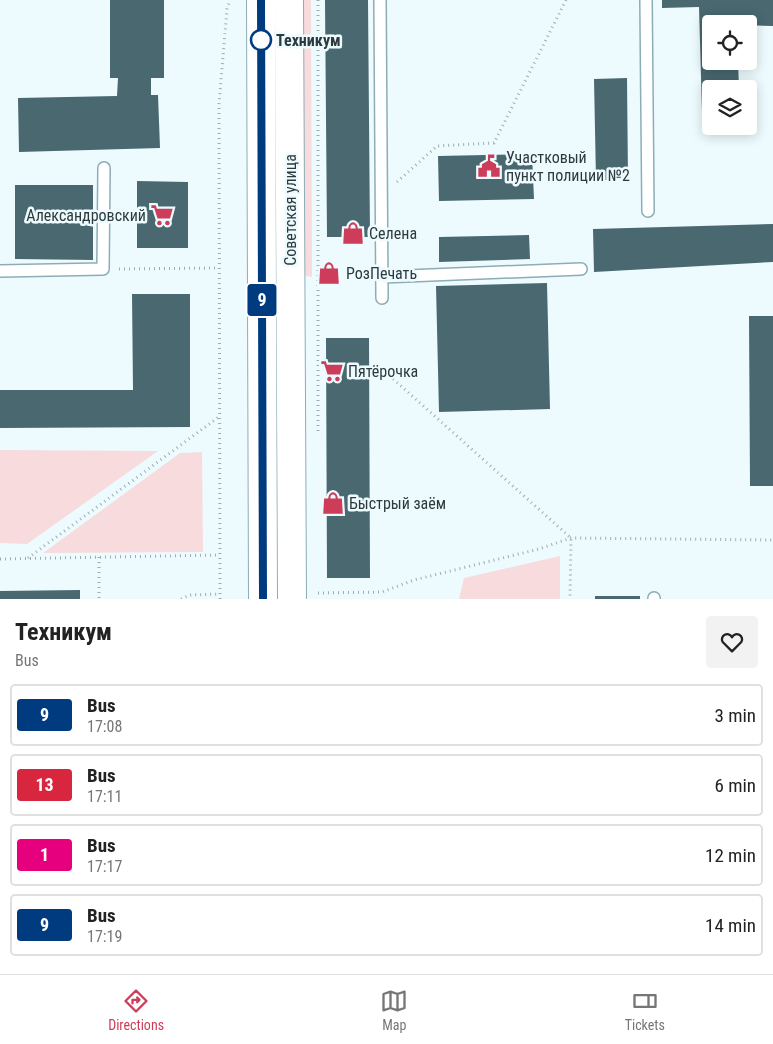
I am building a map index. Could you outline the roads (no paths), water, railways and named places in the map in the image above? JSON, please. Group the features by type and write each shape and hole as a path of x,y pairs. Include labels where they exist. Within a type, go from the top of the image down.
{"main road":[{"name":"Советская улица","path":"261,0 263,599"},
{"name":"Советская улица","path":"289,0 305,596"}],"lane":[{"path":"380,0 382,298"},
{"path":"646,0 648,211"},
{"path":"0,271 103,269 104,168"},
{"path":"382,277 581,269"}],"place":[{"name":"Техникум","path":"261,40"},
{"name":"Участковый пункт полиции №2","path":"489,166"},
{"name":"Александровский","path":"162,215"},
{"name":"Селена","path":"353,233"},
{"name":"РозПечать","path":"329,273"},
{"name":"Пятёрочка","path":"332,371"},
{"name":"Быстрый заём","path":"333,503"}]}
